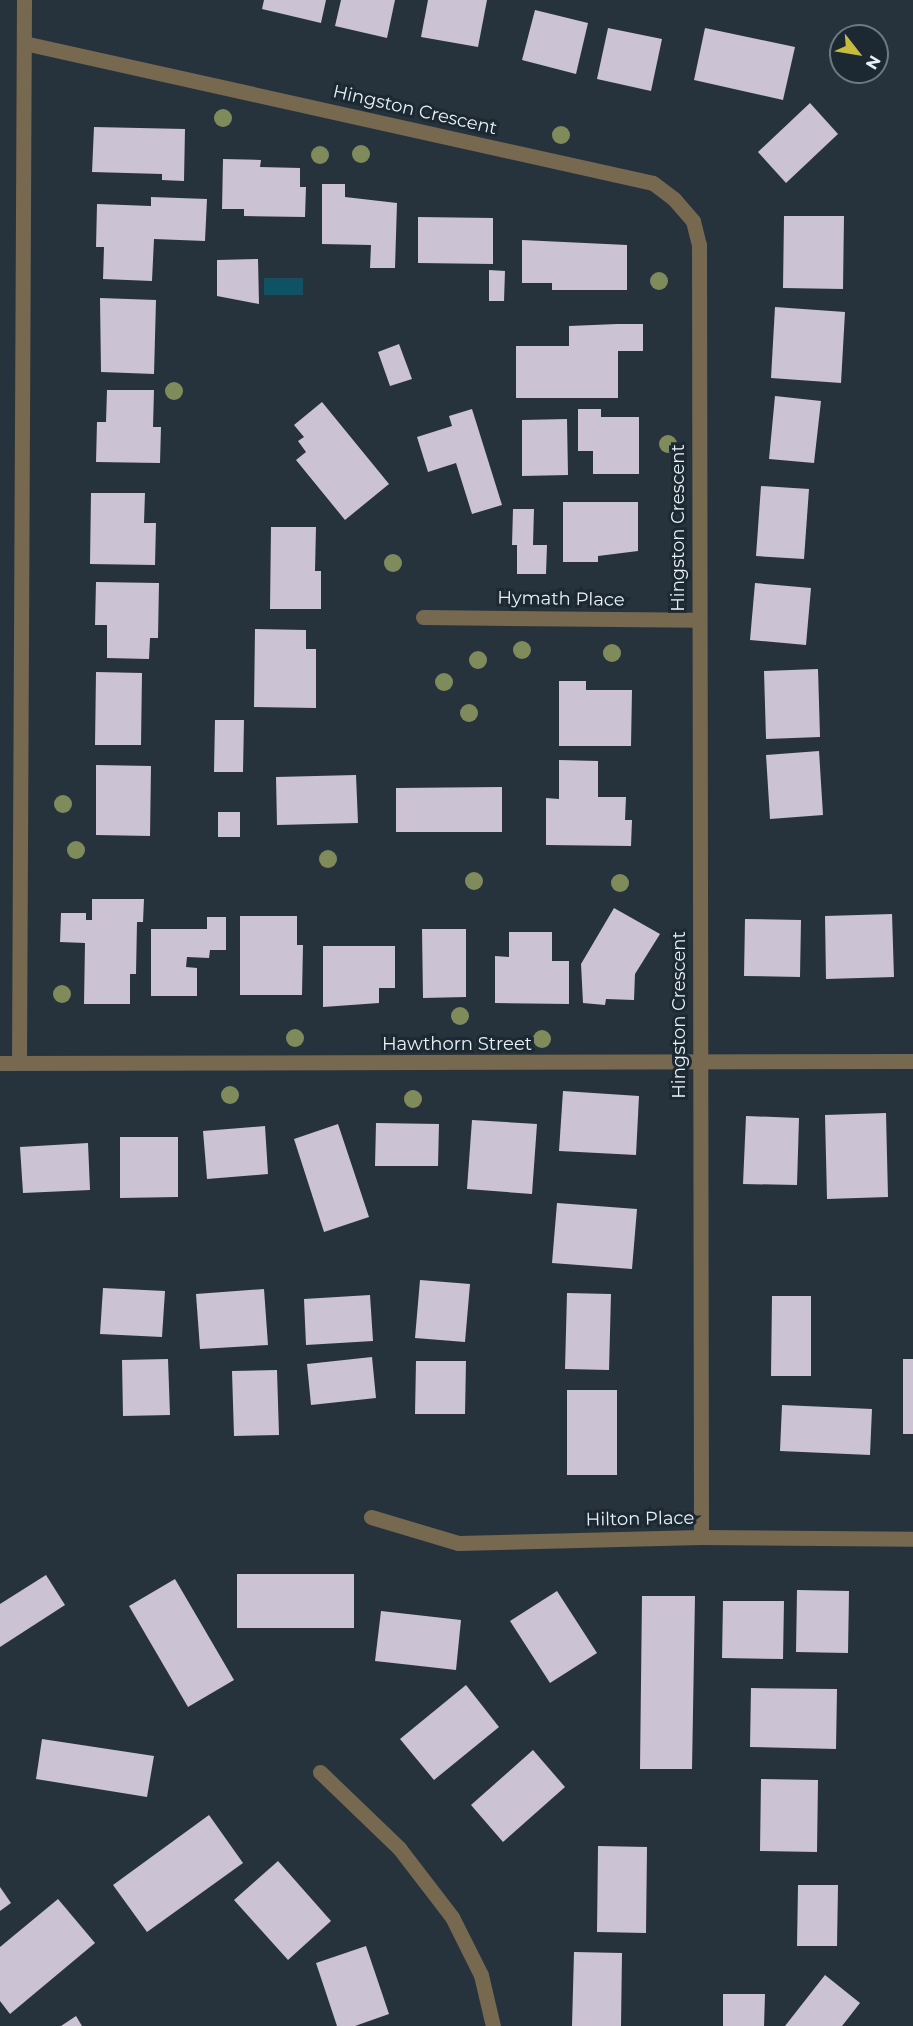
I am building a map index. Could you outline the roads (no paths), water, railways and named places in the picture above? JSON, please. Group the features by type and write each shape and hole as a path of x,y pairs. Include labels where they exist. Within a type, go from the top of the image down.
{"street":[{"path":"19,1062 24,0"},
{"name":"Hingston Crescent","path":"24,43 653,183 674,198 693,220 699,245 701,1537"},
{"name":"Hymath Place","path":"423,617 698,620"},
{"name":"Hawthorn Street","path":"0,1063 699,1064 913,1061"},
{"name":"Hilton Place","path":"371,1517 458,1543 701,1537 913,1539"},
{"path":"320,1772 399,1848 452,1917 481,1975 493,2026"}],"water":[{"path":"264,278 303,278 303,295 264,295"}]}
